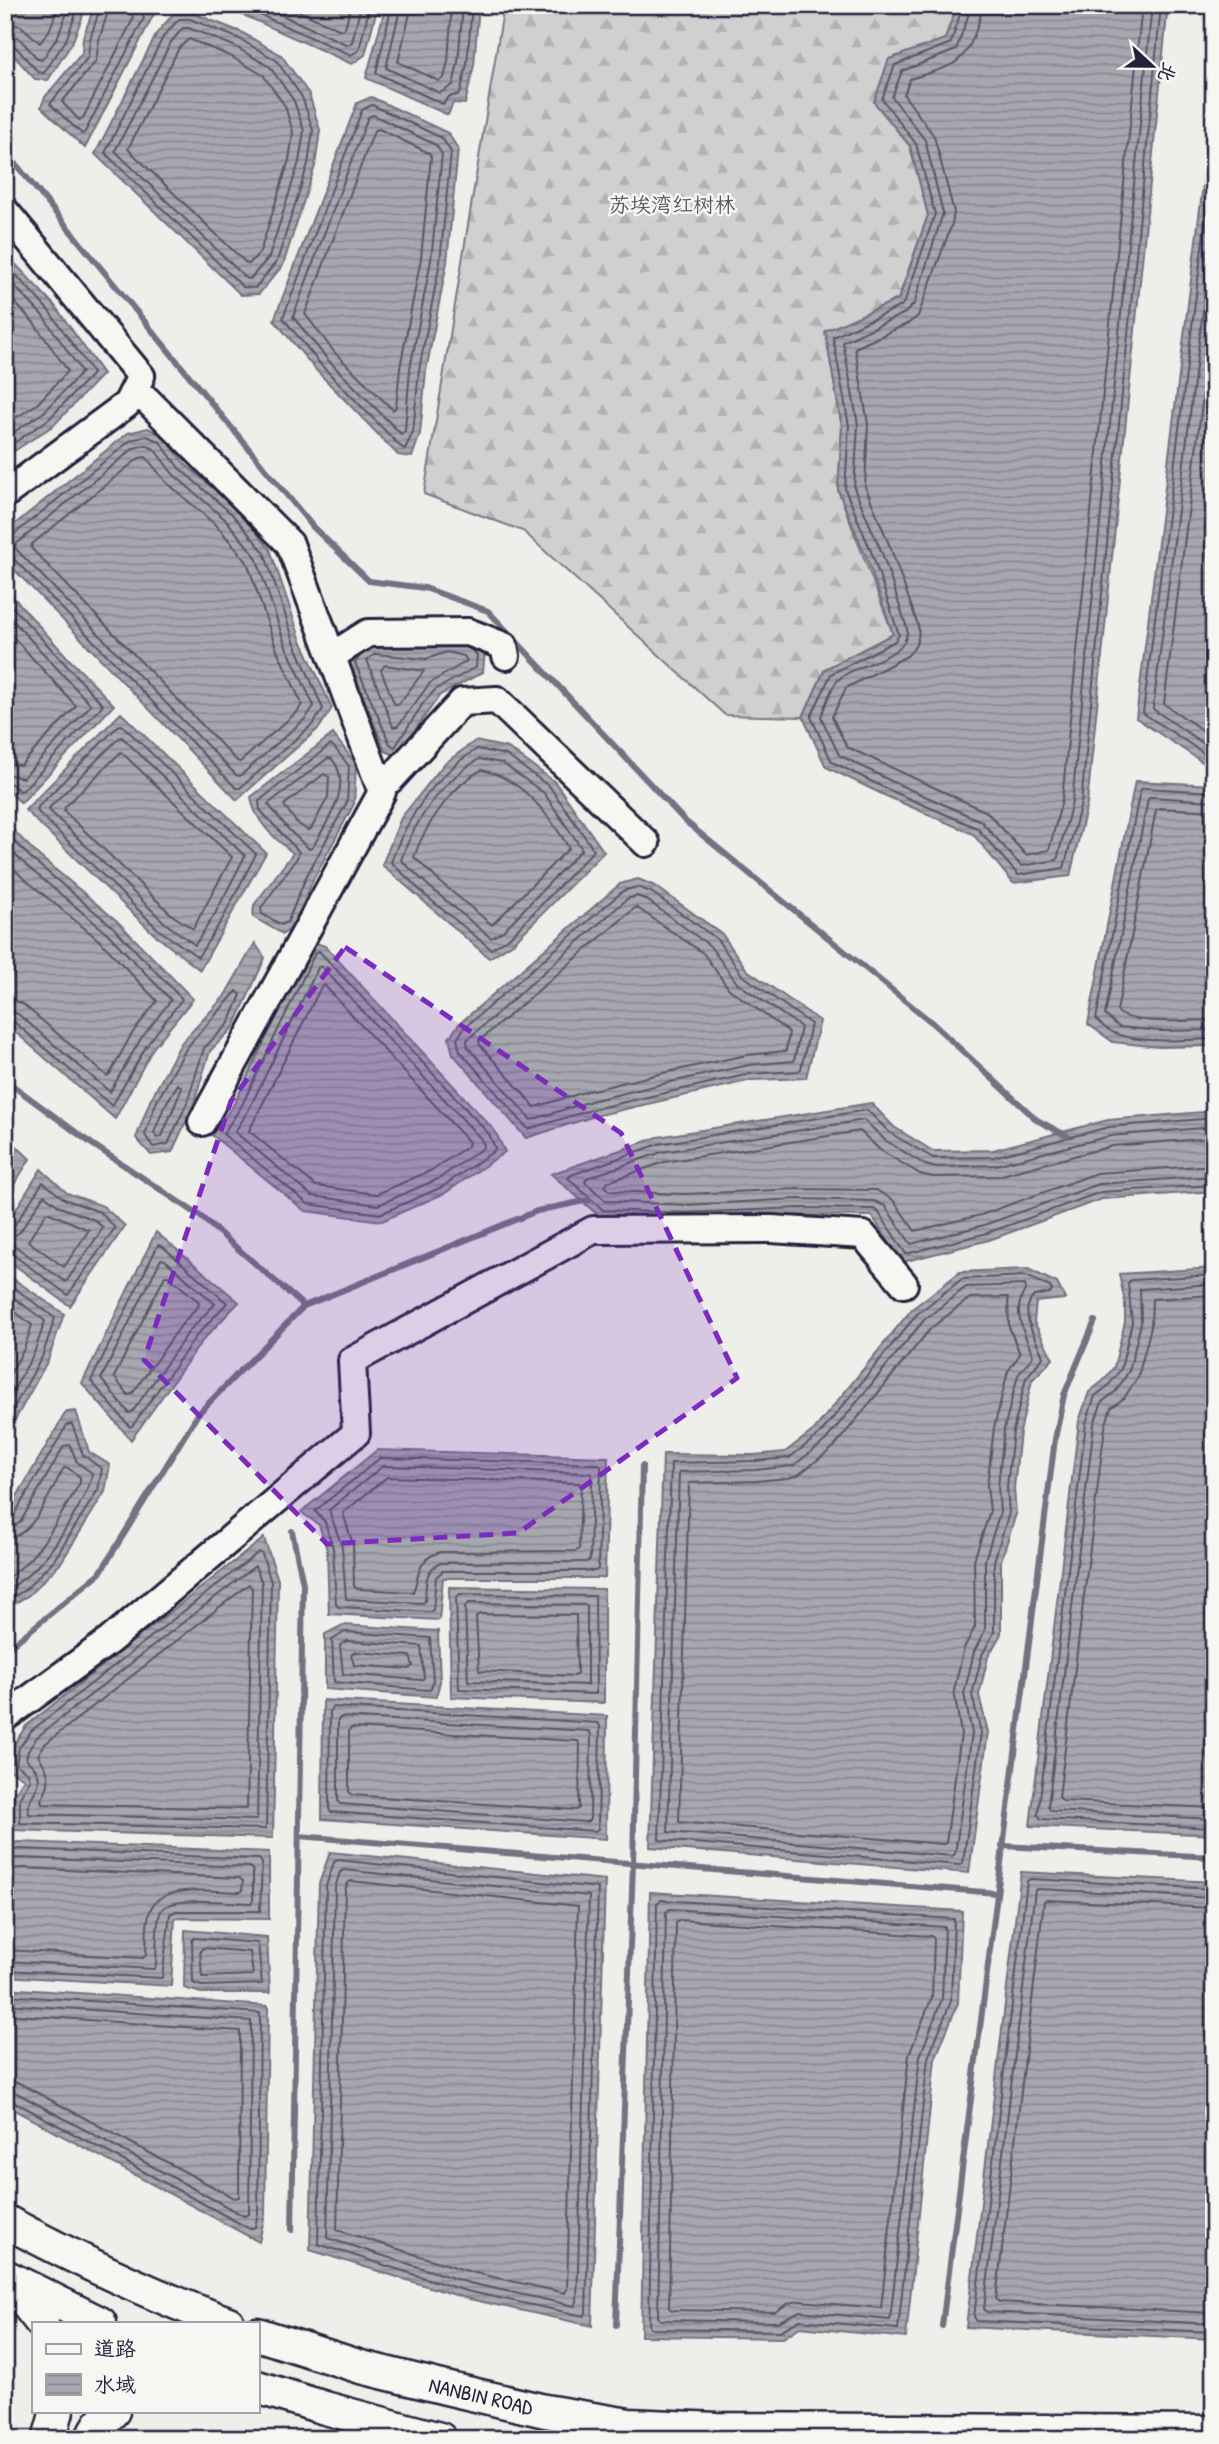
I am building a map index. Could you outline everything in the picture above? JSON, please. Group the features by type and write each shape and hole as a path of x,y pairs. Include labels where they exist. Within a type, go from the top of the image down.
{"main road":[{"path":"5,2221 107,2273 154,2310 222,2322"},
{"path":"5,2276 90,2321 107,2273"},
{"path":"5,2285 23,2299 41,2322"},
{"name":"NANBIN ROAD","path":"259,2335 361,2367 450,2389 545,2411 629,2425 717,2429 1214,2432"},
{"path":"259,2388 367,2430 439,2439"},
{"path":"49,2439 57,2412"},
{"path":"92,2439 111,2412"}],"street":[{"path":"5,211 141,376 127,404 5,494"},
{"path":"131,396 147,400 290,544 382,792 202,1122"},
{"path":"332,656 368,634 468,632 504,646 506,656"},
{"path":"375,773 391,779 462,702 497,700 646,843"},
{"path":"5,1717 109,1641 356,1433 352,1361 593,1230 771,1229 863,1235 904,1284"}],"highlighted area":[{"path":"345,947 621,1133 737,1378 518,1533 327,1544 144,1360 231,1101"}],"green space":[{"name":"苏埃湾红树林","path":"504,5 957,5 945,39 889,59 874,102 910,146 928,215 898,299 825,331 842,427 838,490 893,634 825,669 803,717 725,715 523,531 424,494"}],"water":[{"path":"5,5 87,5 72,43 48,80 35,79 5,46"},
{"path":"95,5 141,5 155,12 85,148 41,107 45,97 82,53 83,37"},
{"path":"221,5 378,5 365,55 352,64"},
{"path":"386,5 479,5 474,65 465,104 453,103 448,115 366,78"},
{"path":"957,5 1168,5 1087,804 1070,876 1013,883 973,834 826,767 803,717 825,669 893,634 867,559 838,490 842,427 825,331 899,299 928,215 910,146 874,102 889,59 945,39"},
{"path":"190,12 241,32 281,55 309,94 320,130 315,166 283,265 259,294 241,295 95,154 157,33 174,13"},
{"path":"371,97 448,133 458,149 447,262 426,371 420,434 412,457 398,455 316,370 274,320 357,103"},
{"path":"1214,97 1214,767 1210,767 1136,718"},
{"path":"5,253 55,306 103,374 54,425 5,457"},
{"path":"148,428 164,436 184,463 237,509 270,549 300,638 332,708 319,728 237,800 5,560 5,532 128,433"},
{"path":"5,588 114,705 21,803 5,787"},
{"path":"447,635 485,651 483,672 440,695 407,741 400,757 385,751 354,672 345,661 368,637"},
{"path":"121,713 266,853 200,970 155,935 25,810"},
{"path":"333,734 356,764 354,804 313,880 294,926 283,934 253,917 254,905 293,853 272,835 261,821 251,797"},
{"path":"475,741 508,748 555,782 604,852 513,943 489,958 382,865 401,818 444,764"},
{"path":"1135,781 1214,785 1214,1046 1159,1047 1113,1042 1088,1024"},
{"path":"5,822 38,855 117,921 193,999 153,1048 115,1119 5,1023"},
{"path":"638,879 655,886 722,934 747,970 820,1021 806,1078 752,1080 595,1116 526,1138 453,1054 449,1038 459,1024 620,884"},
{"path":"313,942 325,946 495,1131 505,1152 445,1193 382,1221 305,1211 212,1135 234,1104"},
{"path":"255,943 265,958 234,1027 210,1051 193,1106 172,1152 151,1155 136,1138 150,1101 181,1043 224,997"},
{"path":"871,1103 894,1127 933,1151 993,1150 1108,1120 1214,1111 1214,1191 1102,1199 989,1240 902,1262 872,1216 799,1215 685,1220 599,1216 551,1174 658,1137"},
{"path":"5,1135 30,1159 5,1199"},
{"path":"41,1169 67,1193 103,1206 125,1226 70,1306 5,1258 5,1227"},
{"path":"156,1232 239,1302 203,1340 131,1440 82,1383"},
{"path":"1214,1268 1214,1835 1030,1826 1079,1421 1089,1392 1103,1381 1114,1367 1125,1322 1125,1303 1119,1274"},
{"path":"1028,1269 1057,1283 1065,1299 1036,1302 1034,1322 1053,1359 1032,1380 1020,1432 1014,1488 1016,1514 1001,1561 1001,1634 988,1657 979,1695 988,1732 969,1873 650,1847 663,1454 754,1455 785,1452 814,1430 912,1309 960,1272"},
{"path":"5,1273 64,1314 48,1360 5,1438"},
{"path":"76,1411 89,1452 110,1465 105,1492 60,1564 29,1595 5,1609 5,1517 66,1412"},
{"path":"377,1450 608,1457 605,1578 443,1578 439,1620 329,1614 327,1550 319,1525 301,1512"},
{"path":"264,1538 278,1580 273,1838 12,1830 13,1796 24,1779 8,1769 13,1746 26,1726"},
{"path":"449,1587 604,1589 604,1703 451,1697"},
{"path":"343,1625 438,1631 440,1682 436,1697 325,1689 325,1634"},
{"path":"323,1700 607,1716 606,1839 322,1819"},
{"path":"20,1842 269,1852 269,1919 175,1918 171,1986 5,1976 5,1844"},
{"path":"330,1852 605,1880 592,2326 465,2298 310,2250 319,1884"},
{"path":"1021,1872 1214,1882 1214,2339 966,2327"},
{"path":"650,1892 962,1911 958,2003 935,2059 906,2338 800,2327 783,2338 641,2336"},
{"path":"185,1930 267,1937 270,1993 201,1993 184,1988"},
{"path":"5,1988 268,2006 265,2214 259,2242 5,2105"}],"waterway":[{"path":"5,151 313,527 369,581 425,588 488,611 685,821 930,1021 1037,1120 1067,1136"},
{"path":"5,1080 92,1144 200,1216 304,1306 537,1211 589,1200"},
{"path":"5,1651 100,1573 198,1414 304,1306"},
{"path":"942,2326 1055,1439 1064,1395 1095,1321"},
{"path":"616,2325 633,1864 642,1466"},
{"path":"292,1531 303,1584 292,2230"},
{"path":"299,1836 996,1893"},
{"path":"1002,1846 1214,1857"}]}
